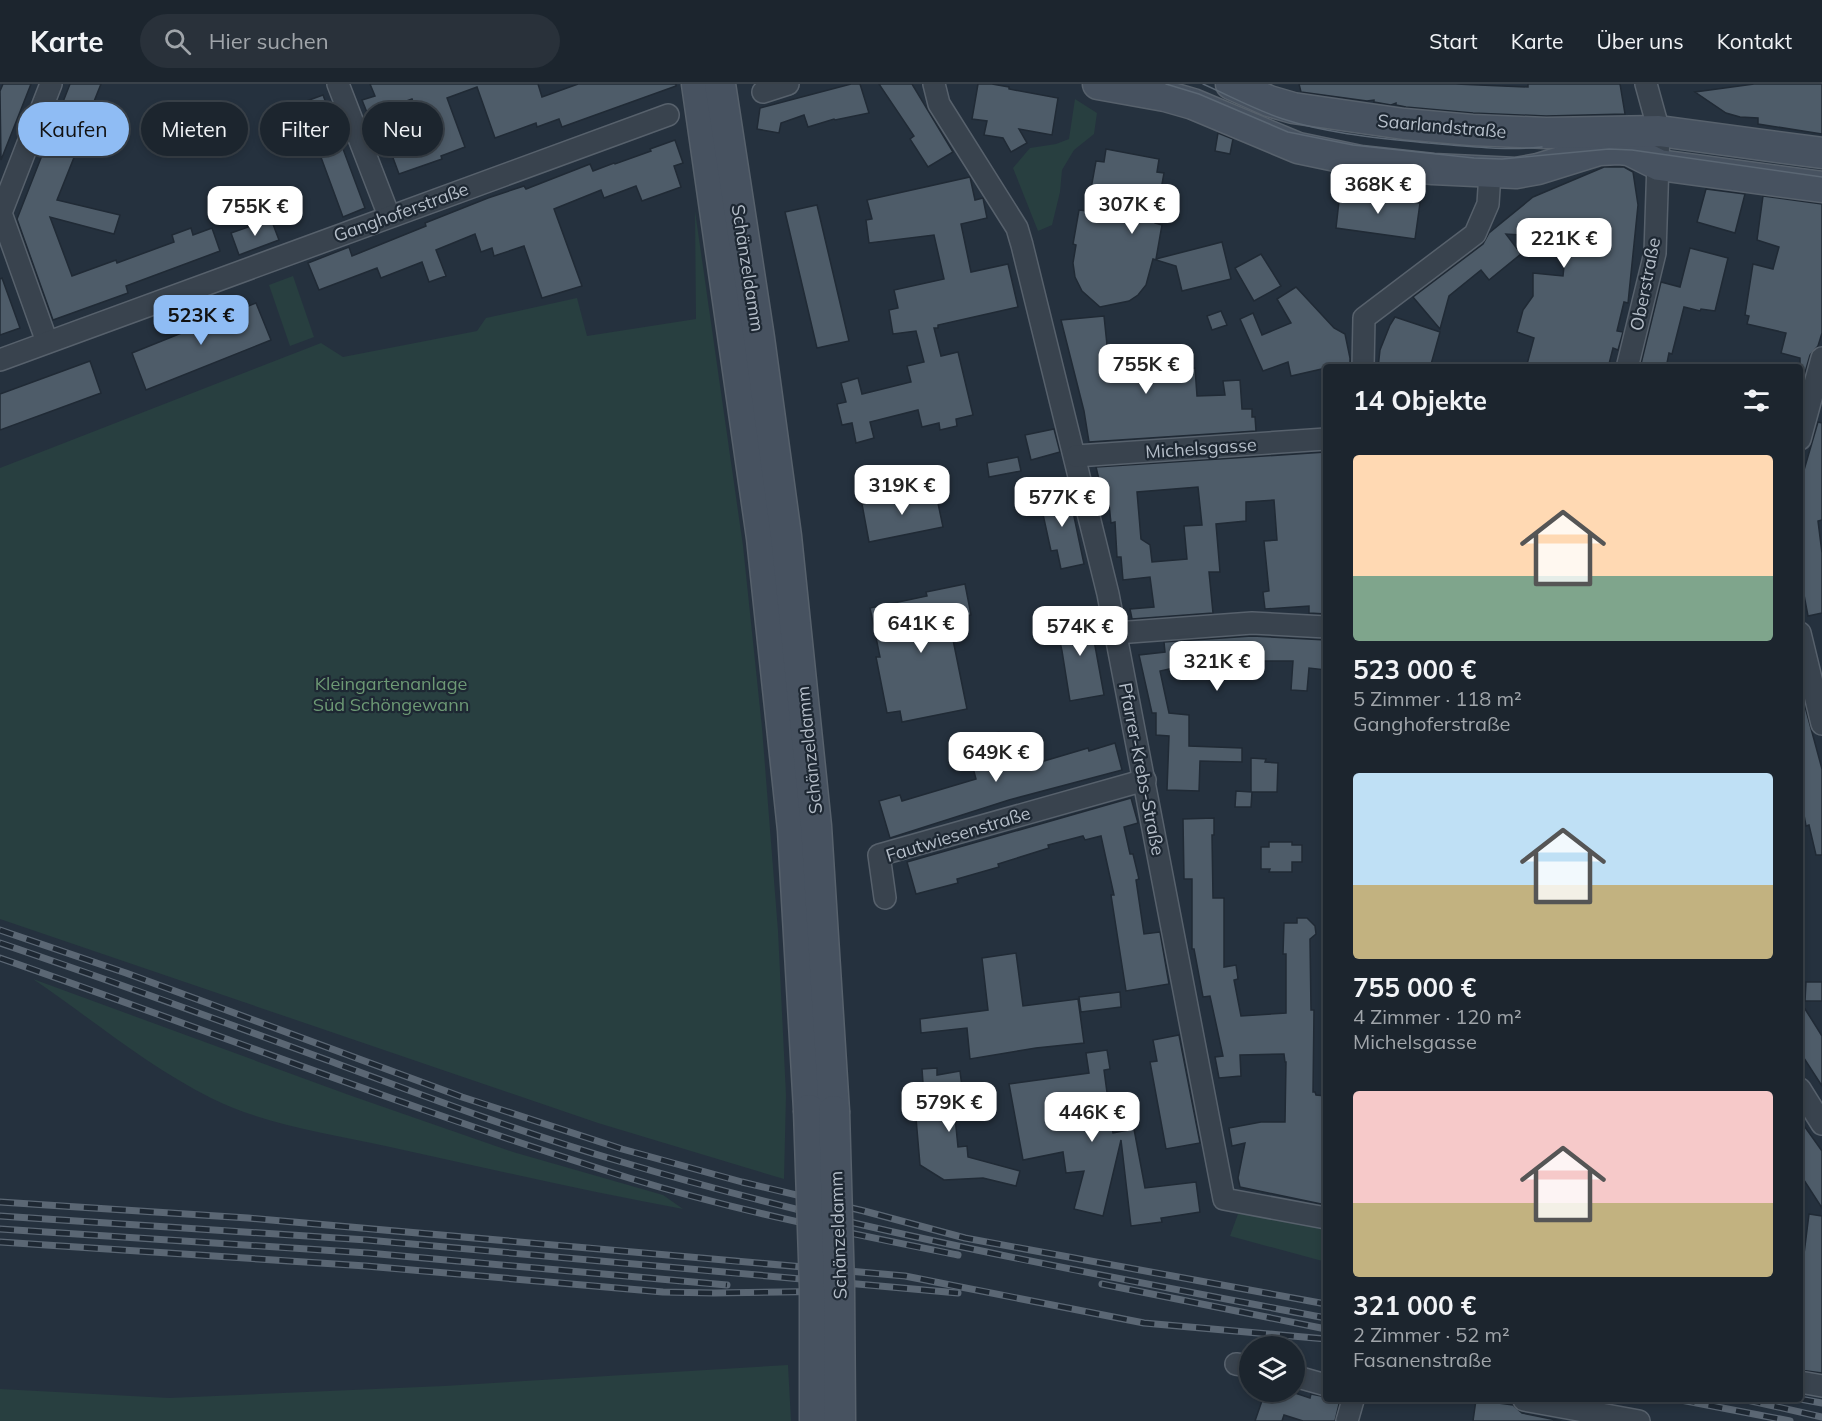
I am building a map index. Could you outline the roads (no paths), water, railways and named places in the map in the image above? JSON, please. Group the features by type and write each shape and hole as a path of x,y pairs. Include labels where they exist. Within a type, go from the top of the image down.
{"main road":[{"name":"Schänzeldamm","path":"697,84 763,549 839,1288 840,1421"},
{"name":"Schänzeldamm","path":"720,84 759,338 786,536 816,826 821,1110 814,1288 815,1421"},
{"path":"1098,84 1184,101 1298,148 1319,154 1404,166 1490,173 1525,172 1590,152 1609,149 1629,150 1659,165 1822,187"},
{"name":"Saarlandstraße","path":"1231,84 1269,101 1293,108 1404,124 1546,133 1659,131 1822,153"}],"street":[{"path":"47,342 0,213 51,84"},
{"path":"338,84 389,216"},
{"path":"763,92 788,84"},
{"name":"Pfarrer-Krebs-Straße","path":"934,84 939,104 1017,228 1076,456 1116,633 1224,1199 1323,1217"},
{"path":"1231,84 1243,125"},
{"name":"Oberstraße","path":"1628,364 1655,253 1659,131 1646,84"},
{"name":"Ganghoferstraße","path":"0,360 668,115"},
{"path":"1363,364 1364,318 1475,234 1488,204 1490,173"},
{"path":"1803,428 1822,358"},
{"name":"Michelsgasse","path":"1076,456 1323,439"},
{"path":"1116,633 1252,623 1323,627"},
{"path":"1803,648 1813,697 1822,724"},
{"name":"Fautwiesenstraße","path":"885,898 879,855 1144,780"},
{"path":"1803,1094 1822,1124"},
{"path":"1305,1380 1323,1384"},
{"path":"1803,1383 1822,1386"},
{"path":"1347,1421 1352,1402"},
{"path":"1535,1402 1639,1421"}],"tram line":[{"path":"1166,84 1199,94 1288,132 1353,145 1502,159 1609,149 1632,150 1822,177"},
{"path":"1203,84 1273,115 1336,132 1471,147 1542,147"}],"railway":[{"path":"0,930 126,973 462,1097 622,1149 742,1182 965,1238 1323,1303"},
{"path":"0,943 510,1126 585,1151 709,1187 972,1249 1323,1317"},
{"path":"0,958 392,1099 629,1178 751,1211 958,1255"},
{"path":"0,1202 248,1218 905,1276 1144,1323 1323,1339"},
{"path":"0,1216 367,1240 958,1293"},
{"path":"0,1229 368,1253 727,1285"},
{"path":"0,1242 366,1266 663,1292 850,1291"},
{"path":"1102,1284 1323,1328"},
{"path":"1803,1400 1822,1403"},
{"path":"1691,1402 1790,1421"},
{"path":"1756,1402 1822,1417"}],"park label":[{"name":"Kleingartenanlage Süd Schöngewann","path":"391,693"}]}
